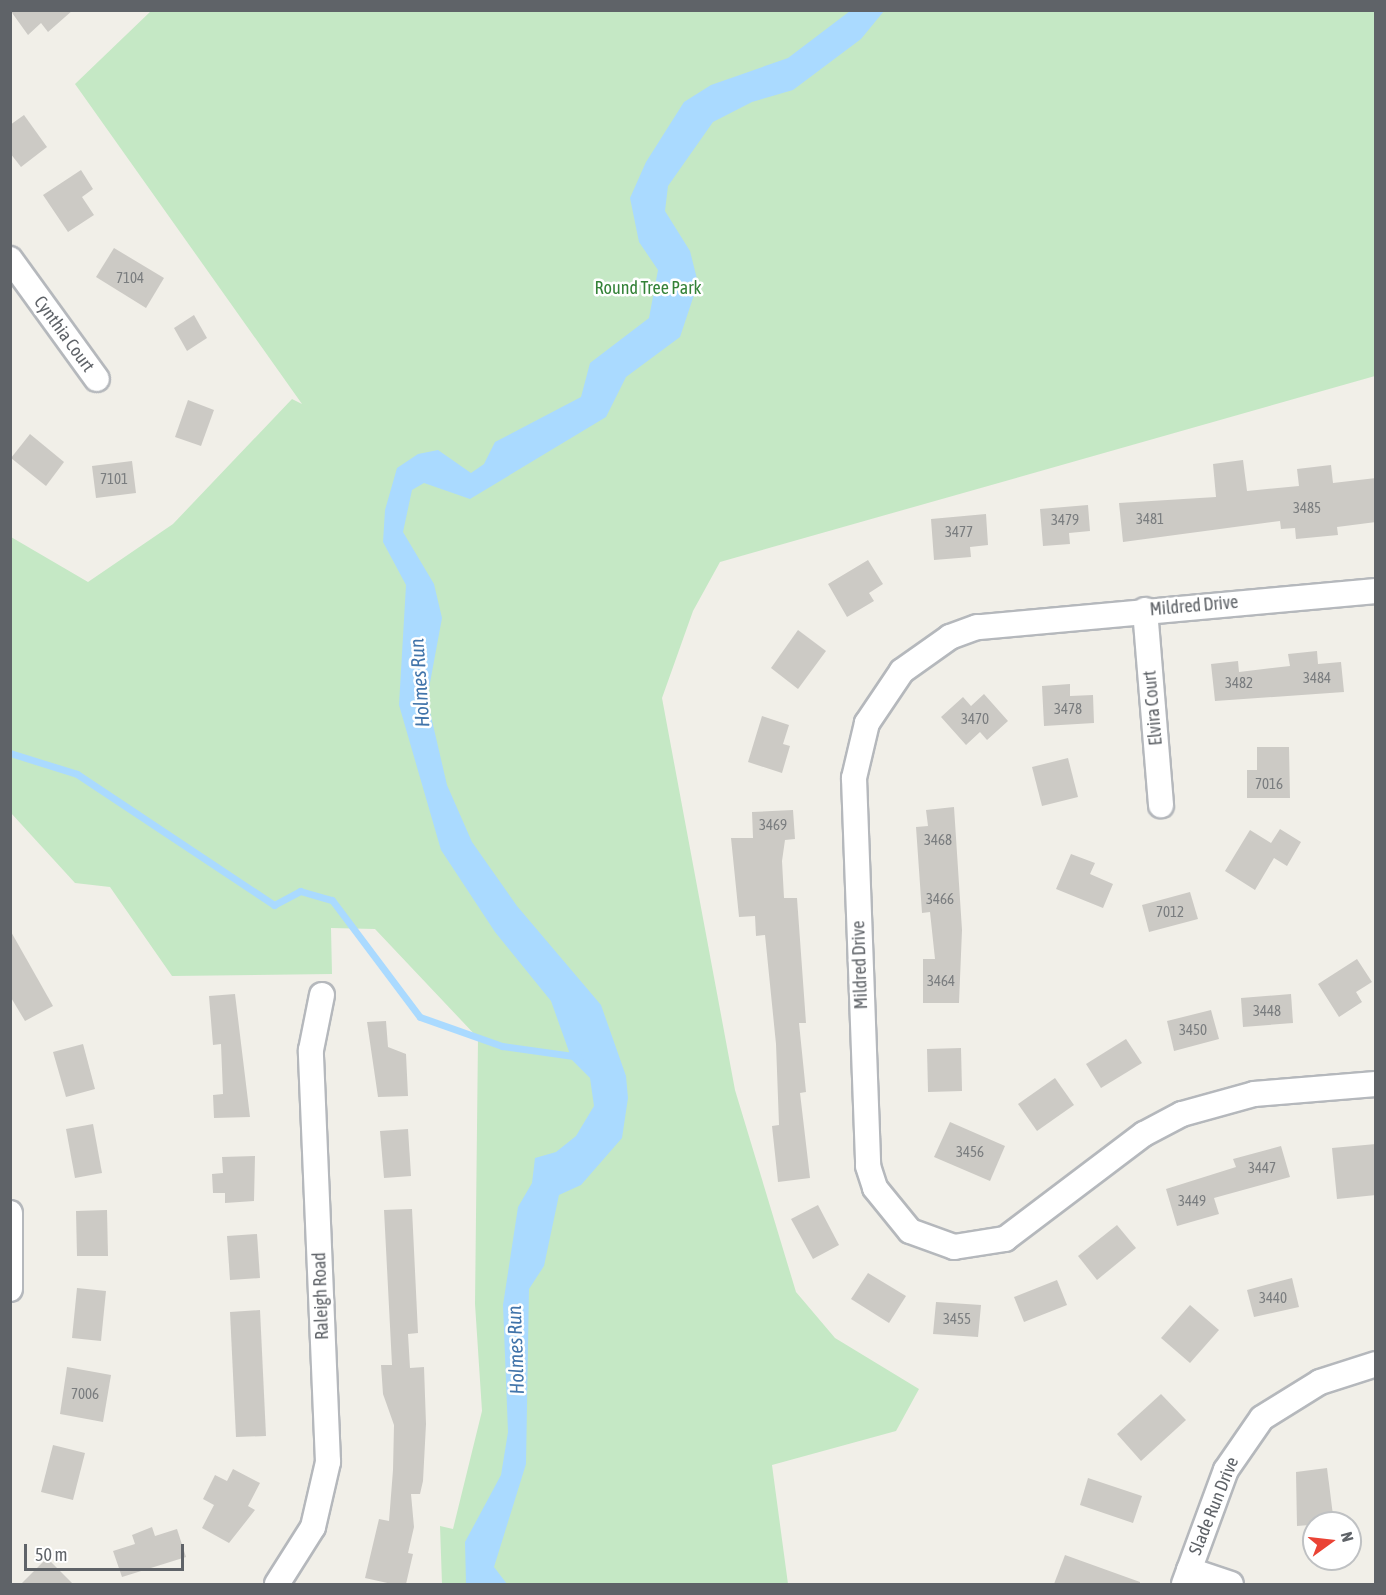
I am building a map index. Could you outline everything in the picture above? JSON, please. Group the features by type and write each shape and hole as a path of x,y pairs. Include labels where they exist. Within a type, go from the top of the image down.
{"street":[{"name":"Cynthia Court","path":"10,259 97,379"},
{"name":"Mildred Drive","path":"1376,591 998,623 950,637 902,671 867,723 854,778 868,1155 875,1188 910,1231 931,1242 980,1247 1018,1232 1144,1134 1182,1114 1254,1094 1376,1084"},
{"name":"Elvira Court","path":"1145,610 1161,805"},
{"name":"Raleigh Road","path":"277,1584 313,1527 328,1462 312,1050 322,995"},
{"path":"10,1213 10,1289"},
{"name":"Slade Run Drive","path":"1186,1577 1226,1470 1262,1418 1320,1382 1376,1364"},
{"path":"1186,1577 1231,1584"}],"green space":[{"name":"Round Tree Park","path":"151,11 1375,11 1375,376 720,562 693,611 662,698 735,1090 796,1292 835,1338 919,1389 896,1431 772,1465 788,1584 442,1584 440,1526 453,1529 482,1411 475,1304 478,1038 375,929 331,928 332,974 172,976 110,887 75,883 11,813 11,537 88,582 173,524 292,399 302,404 75,84"}],"water":[{"name":"Holmes Run","path":"850,11 884,11 861,39 793,90 752,102 713,122 668,186 665,211 690,251 698,283 680,337 626,377 606,417 470,499 424,483 412,490 403,532 434,584 442,618 427,699 447,785 472,842 517,906 601,1005 626,1076 628,1098 622,1138 581,1185 559,1195 544,1266 529,1289 526,1464 494,1567 507,1584 466,1584 465,1542 501,1475 508,1432 503,1305 518,1207 532,1183 535,1158 556,1152 576,1136 594,1106 590,1078 572,1060 551,1001 495,932 441,850 399,705 406,585 383,542 385,510 397,468 418,454 438,450 471,473 484,464 495,442 581,397 590,363 649,318 658,270 639,242 630,198 646,162 684,102 711,85 788,58"}],"building":[{"path":"10,10 73,10 48,32 41,23 28,35"},
{"path":"24,115 47,147 21,167 10,153 10,125"},
{"path":"81,170 93,189 82,197 94,215 68,232 43,195"},
{"path":"114,248 164,278 146,308 96,277"},
{"path":"194,315 207,338 187,351 174,328"},
{"path":"188,400 214,410 201,446 175,437"},
{"path":"30,434 64,462 46,486 11,458"},
{"path":"1243,460 1247,491 1299,486 1297,469 1331,465 1333,483 1376,478 1376,522 1337,527 1338,535 1296,539 1295,528 1281,529 1280,521 1123,542 1119,503 1216,497 1213,464"},
{"path":"132,461 136,493 96,498 92,466"},
{"path":"1088,505 1090,531 1069,533 1070,544 1043,546 1040,509"},
{"path":"986,514 988,545 970,547 971,557 934,560 931,519"},
{"path":"868,560 883,584 869,593 874,601 847,617 828,584"},
{"path":"798,630 826,651 798,689 771,668"},
{"path":"1317,651 1318,664 1341,662 1344,692 1215,701 1211,664 1238,661 1239,672 1290,666 1288,654"},
{"path":"1070,684 1070,696 1093,695 1094,723 1044,726 1042,686"},
{"path":"984,694 1008,721 987,740 980,732 966,745 941,717 963,697 971,706"},
{"path":"762,716 789,725 783,744 790,746 782,773 748,762"},
{"path":"1257,747 1289,747 1290,798 1247,798 1247,770 1257,770"},
{"path":"1068,758 1078,797 1042,806 1032,767"},
{"path":"954,807 962,930 959,1003 923,1003 923,959 935,959 930,912 922,913 916,827 928,826 926,810"},
{"path":"793,810 795,839 785,840 782,861 784,898 797,898 806,1023 799,1023 806,1092 800,1093 810,1178 778,1182 772,1126 779,1125 776,1044 765,935 756,936 755,916 739,917 731,838 753,838 752,812"},
{"path":"1280,829 1301,842 1287,866 1274,858 1255,890 1225,871 1250,830 1271,843"},
{"path":"1071,854 1095,863 1090,874 1113,884 1103,908 1056,889"},
{"path":"1190,892 1198,919 1149,932 1142,905"},
{"path":"10,930 53,1006 25,1021 10,996"},
{"path":"1357,959 1372,982 1356,992 1362,1002 1339,1017 1318,984"},
{"path":"235,994 250,1117 214,1118 213,1095 223,1094 221,1044 213,1045 209,996"},
{"path":"1291,994 1293,1023 1243,1027 1241,998"},
{"path":"1211,1010 1219,1039 1174,1051 1167,1021"},
{"path":"386,1021 388,1047 406,1054 408,1096 378,1097 367,1022"},
{"path":"1126,1039 1142,1063 1101,1088 1086,1064"},
{"path":"83,1044 95,1089 66,1097 53,1052"},
{"path":"961,1048 962,1091 928,1092 927,1049"},
{"path":"1055,1078 1074,1105 1037,1131 1018,1104"},
{"path":"950,1122 1005,1146 990,1181 934,1157"},
{"path":"93,1124 102,1173 75,1178 66,1129"},
{"path":"408,1129 411,1176 384,1178 380,1131"},
{"path":"1376,1144 1376,1195 1337,1199 1332,1148"},
{"path":"1281,1146 1290,1177 1214,1198 1219,1214 1177,1226 1166,1189 1236,1167 1233,1159"},
{"path":"255,1156 254,1201 225,1203 225,1193 213,1193 212,1174 223,1173 222,1157"},
{"path":"818,1205 839,1245 813,1259 791,1219"},
{"path":"412,1209 418,1333 408,1334 410,1368 424,1367 426,1424 423,1481 420,1494 411,1494 414,1527 408,1553 413,1554 406,1584 392,1584 365,1578 379,1519 389,1521 393,1470 394,1425 383,1394 381,1365 392,1365 384,1210"},
{"path":"107,1210 108,1256 77,1256 76,1211"},
{"path":"1117,1225 1136,1248 1097,1280 1078,1256"},
{"path":"257,1234 260,1278 230,1280 227,1236"},
{"path":"868,1273 906,1296 889,1323 851,1299"},
{"path":"1292,1278 1299,1307 1254,1317 1247,1290"},
{"path":"1057,1280 1067,1305 1024,1322 1014,1297"},
{"path":"77,1288 106,1291 101,1341 72,1338"},
{"path":"936,1302 981,1305 978,1337 933,1334"},
{"path":"1190,1305 1219,1330 1190,1363 1161,1338"},
{"path":"260,1310 266,1436 236,1437 230,1312"},
{"path":"67,1367 111,1375 103,1422 60,1414"},
{"path":"1161,1394 1186,1420 1141,1461 1117,1434"},
{"path":"53,1445 85,1453 73,1500 41,1492"},
{"path":"1327,1468 1332,1511 1302,1511 1302,1526 1297,1526 1296,1472"},
{"path":"233,1469 260,1483 248,1506 255,1510 229,1543 202,1528 214,1505 203,1499 215,1475 227,1481"},
{"path":"1088,1478 1142,1496 1133,1523 1080,1505"},
{"path":"152,1527 155,1536 177,1529 186,1557 122,1577 113,1551 135,1544 132,1535"},
{"path":"1065,1555 1140,1582 1140,1584 1054,1584"},
{"path":"47,1558 73,1584 21,1584"}],"waterway":[{"path":"10,753 77,774 274,905 300,891 332,900 420,1017 502,1046 580,1057"}]}
